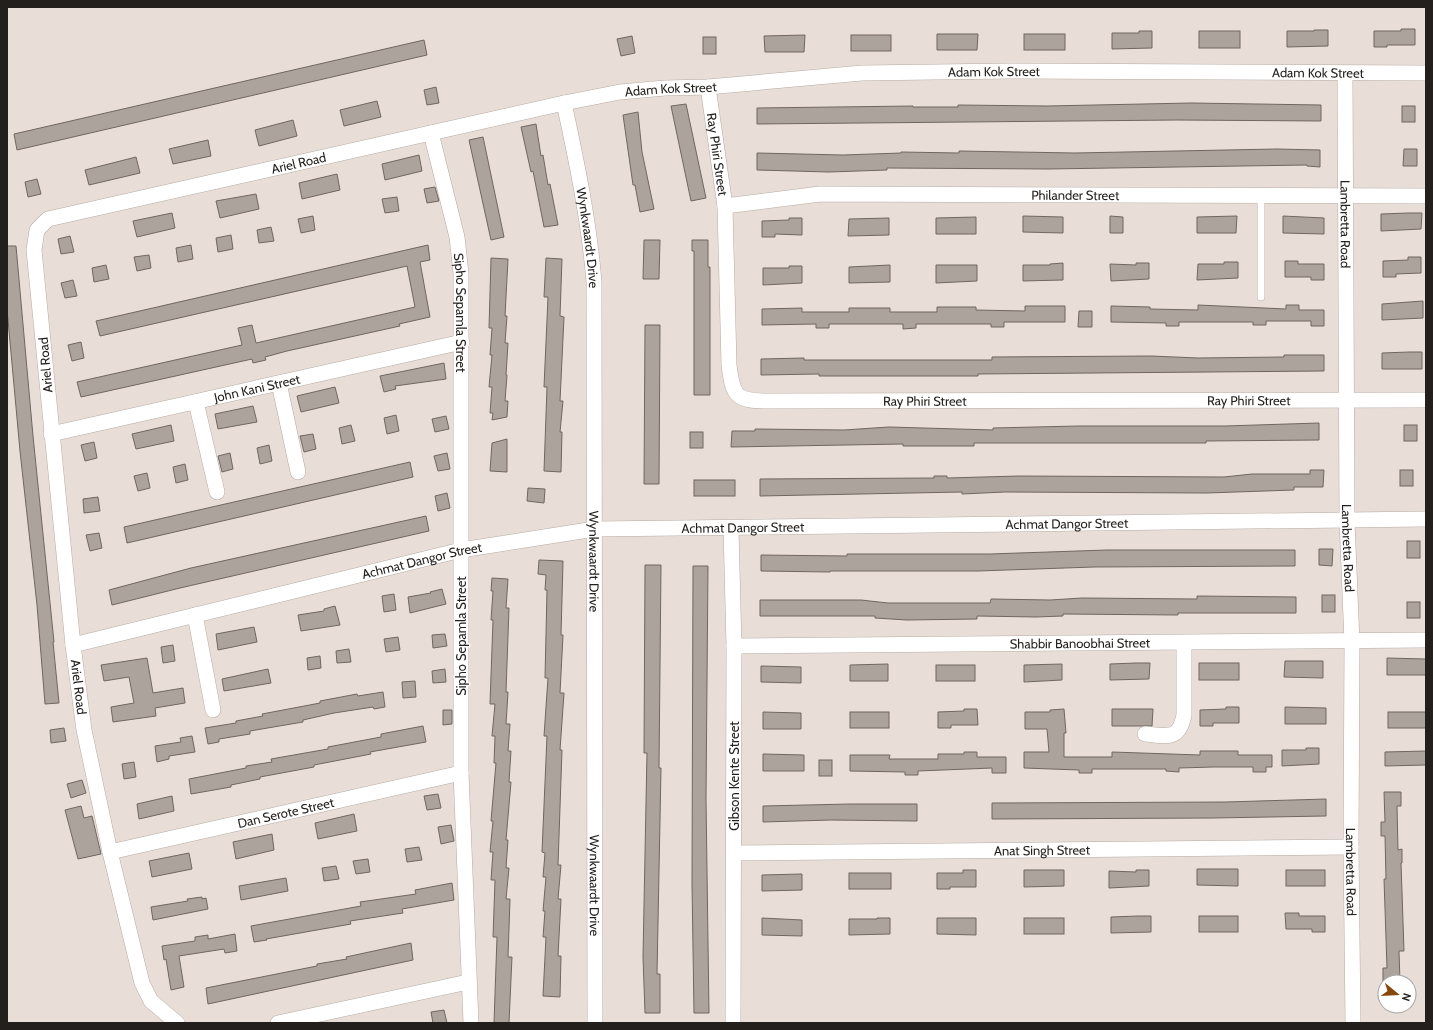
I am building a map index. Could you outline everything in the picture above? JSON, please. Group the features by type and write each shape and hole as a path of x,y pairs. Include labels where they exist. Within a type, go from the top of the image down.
{"street":[{"name":"Adam Kok Street","path":"564,103 620,92 870,73 1009,71 1345,74 1426,73"},
{"name":"Lambretta Road","path":"1345,74 1348,521 1352,642 1351,847 1353,1023"},
{"name":"Ray Phiri Street","path":"708,86 725,206 729,365 732,384 738,396 744,399 753,401 1426,400"},
{"name":"Ariel Road","path":"177,1023 151,1001 142,983 110,852 84,730 73,645 51,434 34,250 37,230 48,219 564,103"},
{"name":"Wynkwaardt Drive","path":"564,103 584,192 590,237 595,334 595,1023"},
{"name":"Sipho Sepamla Street","path":"431,133 457,237 461,274 461,773 468,982 471,1023"},
{"name":"Philander Street","path":"725,206 820,194 1426,196"},
{"name":"John Kani Street","path":"51,434 462,342"},
{"path":"279,383 298,472"},
{"path":"196,402 217,492"},
{"name":"Achmat Dangor Street","path":"73,645 461,550 595,529 731,529 1426,519"},
{"name":"Gibson Kente Street","path":"731,529 734,646 733,1023"},
{"path":"196,615 213,710"},
{"name":"Shabbir Banoobhai Street","path":"734,646 1352,642 1426,640"},
{"path":"1145,734 1172,736 1179,732 1184,715 1184,643"},
{"name":"Dan Serote Street","path":"110,852 461,773"},
{"name":"Anat Singh Street","path":"734,853 1351,847"},
{"path":"278,1023 468,982"}],"lane":[{"path":"1261,196 1261,298"}],"building":[{"path":"1401,29 1415,29 1415,45 1387,45 1387,47 1374,47 1374,31 1401,31"},
{"path":"1328,30 1328,46 1287,47 1287,31"},
{"path":"1139,31 1152,31 1152,48 1112,49 1112,33 1139,33"},
{"path":"1199,31 1240,31 1240,48 1199,48"},
{"path":"937,34 978,34 977,50 937,50"},
{"path":"1024,34 1065,34 1065,50 1024,50"},
{"path":"805,35 804,52 765,52 764,36"},
{"path":"851,35 891,35 891,51 851,51"},
{"path":"632,36 635,53 621,56 617,39"},
{"path":"703,37 716,37 716,54 703,54"},
{"path":"424,40 427,55 17,150 14,134"},
{"path":"436,87 439,103 427,105 424,90"},
{"path":"377,101 381,117 344,126 340,110"},
{"path":"1191,103 1321,105 1321,121 1177,120 757,124 757,108 913,106 958,107 958,105 1047,106"},
{"path":"686,104 706,198 691,201 671,106"},
{"path":"1402,106 1415,106 1415,122 1402,122"},
{"path":"638,112 642,152 654,209 640,212 635,185 633,185 623,115"},
{"path":"293,120 297,136 259,146 255,130"},
{"path":"536,124 541,156 543,155 548,185 550,184 558,225 544,227 533,171 531,172 521,127"},
{"path":"483,137 504,237 491,240 469,140"},
{"path":"208,140 211,156 173,164 169,149"},
{"path":"1277,149 1320,150 1320,167 1307,165 1048,169 887,168 887,170 829,172 757,170 757,153 843,155 901,152 959,153 959,151 1075,153"},
{"path":"1404,149 1417,149 1417,166 1403,166"},
{"path":"419,155 422,171 385,180 382,164"},
{"path":"136,157 140,173 89,185 85,170"},
{"path":"337,174 340,190 302,199 299,183"},
{"path":"37,179 41,194 28,197 25,182"},
{"path":"435,187 439,201 427,203 424,189"},
{"path":"256,194 259,209 220,218 216,201"},
{"path":"397,197 399,211 385,213 382,199"},
{"path":"172,213 175,228 137,237 133,221"},
{"path":"1422,213 1421,229 1381,231 1381,214"},
{"path":"313,216 315,230 301,233 298,219"},
{"path":"1023,216 1063,217 1063,233 1023,232"},
{"path":"1110,216 1123,217 1123,233 1110,233"},
{"path":"1237,216 1236,233 1197,233 1197,217"},
{"path":"1283,216 1324,218 1324,234 1283,233"},
{"path":"976,217 976,234 936,234 936,218"},
{"path":"789,218 802,218 802,235 775,234 775,237 762,237 762,221 789,220"},
{"path":"889,218 889,235 848,236 849,219"},
{"path":"271,227 274,241 259,243 257,230"},
{"path":"231,235 233,249 218,252 216,238"},
{"path":"70,236 74,252 61,254 58,239"},
{"path":"644,240 660,240 659,279 643,279"},
{"path":"692,240 708,240 708,267 710,267 710,395 694,395 694,251 692,251"},
{"path":"191,245 193,259 178,262 176,248"},
{"path":"428,245 430,260 420,262 430,317 399,324 400,326 287,351 265,357 266,360 253,363 252,359 81,397 77,382 242,345 238,328 252,325 256,343 415,307 407,266 100,336 96,321"},
{"path":"7,246 16,246 59,703 45,704 37,605 20,451 7,309"},
{"path":"149,255 151,268 137,271 134,257"},
{"path":"1408,257 1421,257 1421,273 1396,274 1396,277 1383,277 1383,261 1408,260"},
{"path":"491,258 508,259 505,316 507,316 505,343 508,343 505,401 508,401 507,417 492,420 493,413 490,413 492,387 489,387 492,355 490,355 492,328 489,328"},
{"path":"546,258 562,259 560,316 564,317 560,401 563,401 560,432 562,432 561,472 544,471 547,387 544,387 548,297 544,297"},
{"path":"1285,261 1298,261 1298,264 1324,264 1324,280 1311,280 1311,277 1285,277"},
{"path":"1224,262 1238,262 1238,278 1197,280 1198,264 1224,264"},
{"path":"1063,263 1063,280 1023,281 1023,265 1050,265"},
{"path":"1136,263 1149,263 1149,279 1111,281 1110,264 1136,265"},
{"path":"106,265 109,279 94,282 92,268"},
{"path":"890,265 890,282 849,283 849,267"},
{"path":"936,265 977,265 977,281 936,283"},
{"path":"789,266 802,266 802,283 763,285 763,268 789,268"},
{"path":"73,280 77,296 65,298 61,283"},
{"path":"1423,301 1423,318 1382,320 1382,304"},
{"path":"1198,305 1286,309 1286,305 1299,305 1299,310 1324,310 1324,326 1311,326 1311,321 1266,321 1266,325 1253,325 1253,322 1179,322 1179,326 1166,326 1166,323 1111,322 1111,306 1150,307 1150,309 1198,310"},
{"path":"1025,306 1065,306 1065,322 1004,322 1004,327 991,327 991,324 916,324 916,328 903,329 903,324 829,324 829,328 816,328 816,324 762,325 762,309 802,308 802,312 849,312 849,308 890,308 890,312 937,312 937,307 976,307 976,310 1025,311"},
{"path":"1079,311 1092,311 1092,327 1078,327"},
{"path":"645,325 660,325 659,484 644,484"},
{"path":"81,342 84,358 72,361 68,345"},
{"path":"1422,352 1422,369 1382,369 1382,353"},
{"path":"1284,355 1324,355 1324,371 978,374 978,376 819,376 819,374 761,375 761,359 992,360 992,357 1151,356 1198,358 1284,357"},
{"path":"444,363 446,379 395,386 396,389 384,392 380,376"},
{"path":"335,387 339,403 301,412 297,396"},
{"path":"253,406 257,422 218,429 215,414"},
{"path":"396,415 399,431 387,434 384,418"},
{"path":"446,416 449,429 435,432 432,419"},
{"path":"1319,423 1319,440 1206,441 1206,443 974,443 974,446 903,446 903,444 731,447 732,431 755,431 755,429 844,430 889,427 993,430 993,428 1078,426 1225,426"},
{"path":"171,425 174,441 136,449 132,434"},
{"path":"351,425 355,441 342,444 339,428"},
{"path":"1404,425 1417,425 1417,441 1404,441"},
{"path":"690,432 703,432 703,448 690,448"},
{"path":"313,434 316,449 304,452 300,436"},
{"path":"507,439 507,472 490,471 492,443"},
{"path":"94,442 97,458 85,461 81,445"},
{"path":"269,445 272,461 260,464 257,448"},
{"path":"230,453 233,469 222,472 218,456"},
{"path":"447,453 450,469 438,471 434,456"},
{"path":"410,462 413,477 127,543 124,527"},
{"path":"185,464 188,480 176,483 173,467"},
{"path":"1310,470 1324,470 1323,487 1294,487 1294,490 1207,493 1005,492 962,494 962,492 760,496 760,479 934,478 934,476 947,476 947,478 1019,476 1224,477 1252,474 1310,474"},
{"path":"1400,470 1413,470 1413,486 1400,486"},
{"path":"147,473 150,488 138,491 134,476"},
{"path":"694,480 735,480 735,496 694,496"},
{"path":"528,488 545,489 544,503 527,501"},
{"path":"447,493 450,508 438,511 435,496"},
{"path":"98,497 100,511 84,513 83,499"},
{"path":"426,516 429,531 112,605 109,590 191,568"},
{"path":"99,533 102,548 90,551 86,535"},
{"path":"1407,541 1420,541 1420,558 1407,558"},
{"path":"1319,549 1333,549 1332,566 1319,565"},
{"path":"1107,550 1295,550 1295,566 1094,567 978,571 761,571 761,555 847,556 847,554 990,554"},
{"path":"539,560 563,561 561,635 563,635 560,693 564,693 560,750 562,750 558,865 561,865 558,899 561,899 558,956 561,956 560,997 543,996 546,937 543,937 545,911 543,911 546,877 543,877 545,853 542,852 547,736 544,736 548,678 545,678 546,575 538,574"},
{"path":"645,565 661,565 659,768 661,768 657,974 660,974 660,1013 645,1013 643,957 647,753 644,753"},
{"path":"693,566 708,566 706,799 709,1013 694,1013 692,884"},
{"path":"492,578 508,579 506,608 509,608 506,724 510,724 508,751 511,751 509,782 511,782 506,840 508,840 506,868 509,868 506,899 510,899 508,957 512,957 509,1023 494,1023 497,937 493,937 495,880 491,880 493,852 490,852 496,763 494,763 495,736 492,736 495,704 490,704 493,620 491,620 493,591 491,591"},
{"path":"442,589 446,604 410,613 408,597 431,593 430,592"},
{"path":"394,594 396,610 384,612 382,596"},
{"path":"1322,595 1335,595 1335,612 1322,612"},
{"path":"1197,596 1296,597 1296,613 1178,613 1178,615 1063,614 1063,616 977,616 977,619 907,620 875,618 875,616 760,616 760,600 861,600 888,603 990,603 991,599 1197,599"},
{"path":"1407,602 1420,602 1420,618 1407,618"},
{"path":"335,606 340,625 301,631 298,615 324,611 324,609"},
{"path":"254,627 257,642 218,650 216,634"},
{"path":"445,634 447,646 433,648 432,635"},
{"path":"398,637 400,650 386,652 384,639"},
{"path":"173,645 175,661 163,663 161,647"},
{"path":"349,649 351,662 337,663 336,651"},
{"path":"320,656 321,668 308,670 307,658"},
{"path":"147,658 153,693 183,688 185,703 155,708 156,716 113,722 111,707 134,703 129,677 104,681 101,665"},
{"path":"1387,658 1426,659 1426,675 1387,675"},
{"path":"1285,661 1323,661 1323,678 1284,677"},
{"path":"1150,663 1149,679 1110,680 1110,664"},
{"path":"1199,663 1239,663 1239,680 1199,680"},
{"path":"888,664 888,681 850,681 850,665"},
{"path":"1062,664 1062,680 1024,682 1024,665"},
{"path":"936,665 975,665 975,681 936,681"},
{"path":"761,666 801,667 801,683 761,682"},
{"path":"268,669 271,683 224,691 222,679"},
{"path":"445,669 446,682 433,683 432,671"},
{"path":"415,681 416,697 403,698 402,682"},
{"path":"383,692 385,707 374,709 373,707 334,713 303,720 303,722 250,731 250,734 219,739 219,742 208,744 205,728 236,723 236,721 263,716 262,714 320,703 320,701 357,694 358,696"},
{"path":"1226,707 1239,707 1239,723 1213,723 1213,726 1200,726 1200,710 1226,709"},
{"path":"1285,707 1326,708 1326,724 1285,724"},
{"path":"964,709 977,709 978,725 951,725 951,728 938,728 938,712 964,711"},
{"path":"1064,709 1066,733 1064,733 1064,757 1112,757 1112,752 1200,755 1200,751 1238,751 1238,755 1272,755 1272,767 1266,767 1266,772 1253,772 1253,767 1213,767 1179,768 1179,772 1166,771 1166,769 1092,769 1092,773 1079,773 1079,770 1024,768 1024,752 1049,752 1047,729 1025,729 1025,712 1050,712 1050,710"},
{"path":"1112,709 1153,709 1152,726 1112,726"},
{"path":"443,710 452,710 452,724 443,725"},
{"path":"763,712 801,713 801,729 763,729"},
{"path":"850,712 889,712 889,728 850,728"},
{"path":"1388,712 1426,712 1426,728 1388,728"},
{"path":"423,726 426,742 370,752 371,754 260,777 260,779 231,785 231,787 191,794 189,779 246,768 246,766 272,762 271,759 328,749 328,747 381,737 381,734"},
{"path":"64,728 66,741 51,743 50,730"},
{"path":"192,736 195,752 169,756 169,759 157,762 155,746 181,742 180,738"},
{"path":"1306,748 1319,748 1319,764 1282,766 1282,750 1306,750"},
{"path":"1426,751 1426,765 1385,766 1385,752"},
{"path":"964,752 977,752 977,757 1006,757 1006,773 992,773 992,768 918,771 918,775 905,775 905,772 850,771 850,755 890,755 889,759 938,759 938,754 964,754"},
{"path":"763,754 804,755 804,771 763,771"},
{"path":"819,760 832,760 832,776 819,776"},
{"path":"134,762 136,777 124,779 122,764"},
{"path":"82,780 86,793 71,798 67,784"},
{"path":"1384,792 1401,792 1401,806 1397,806 1398,850 1402,849 1401,863 1404,951 1399,951 1400,974 1383,974 1383,968 1387,968 1384,879 1386,879 1385,836 1381,836 1381,822 1385,822"},
{"path":"438,794 441,808 427,810 424,796"},
{"path":"172,796 174,811 139,819 137,804"},
{"path":"1326,799 1326,816 992,819 992,803 1226,802"},
{"path":"917,804 917,821 831,820 763,822 763,806"},
{"path":"81,806 84,818 92,816 101,854 78,859 65,810"},
{"path":"354,814 357,831 318,839 315,823"},
{"path":"451,825 454,841 441,844 438,827"},
{"path":"272,834 274,850 236,859 233,842"},
{"path":"419,847 422,860 407,862 405,849"},
{"path":"189,853 192,869 152,877 149,861"},
{"path":"368,859 370,872 356,874 353,861"},
{"path":"336,866 339,879 324,881 322,868"},
{"path":"1197,869 1238,869 1238,886 1197,885"},
{"path":"963,870 976,870 976,887 950,887 950,889 937,889 937,873 963,873"},
{"path":"1024,870 1064,870 1064,886 1024,887"},
{"path":"1136,870 1149,870 1149,886 1109,888 1109,871 1136,872"},
{"path":"1286,870 1325,870 1325,886 1286,886"},
{"path":"849,873 891,873 891,889 849,889"},
{"path":"802,874 802,890 762,891 762,875"},
{"path":"286,878 288,891 241,900 239,886"},
{"path":"452,883 454,900 402,909 403,913 350,921 351,924 254,942 251,926 361,906 360,902 416,894 415,890"},
{"path":"202,897 202,899 206,898 208,909 153,920 151,907 188,901 187,899"},
{"path":"1285,913 1299,913 1299,916 1325,916 1325,932 1312,932 1312,929 1286,929"},
{"path":"1151,916 1151,932 1111,933 1111,917"},
{"path":"1199,916 1238,916 1238,932 1199,932"},
{"path":"762,918 802,920 802,936 762,935"},
{"path":"890,918 890,934 849,935 849,919"},
{"path":"937,918 976,918 976,935 937,934"},
{"path":"1024,918 1064,918 1064,934 1024,934"},
{"path":"235,934 237,951 225,953 224,949 179,956 184,987 171,990 166,959 164,960 162,946 195,941 195,937 208,935 208,939"},
{"path":"411,943 413,960 208,1004 206,988 317,966 317,964 347,959 346,957"},
{"path":"444,1010 447,1023 433,1023 431,1012"}]}
